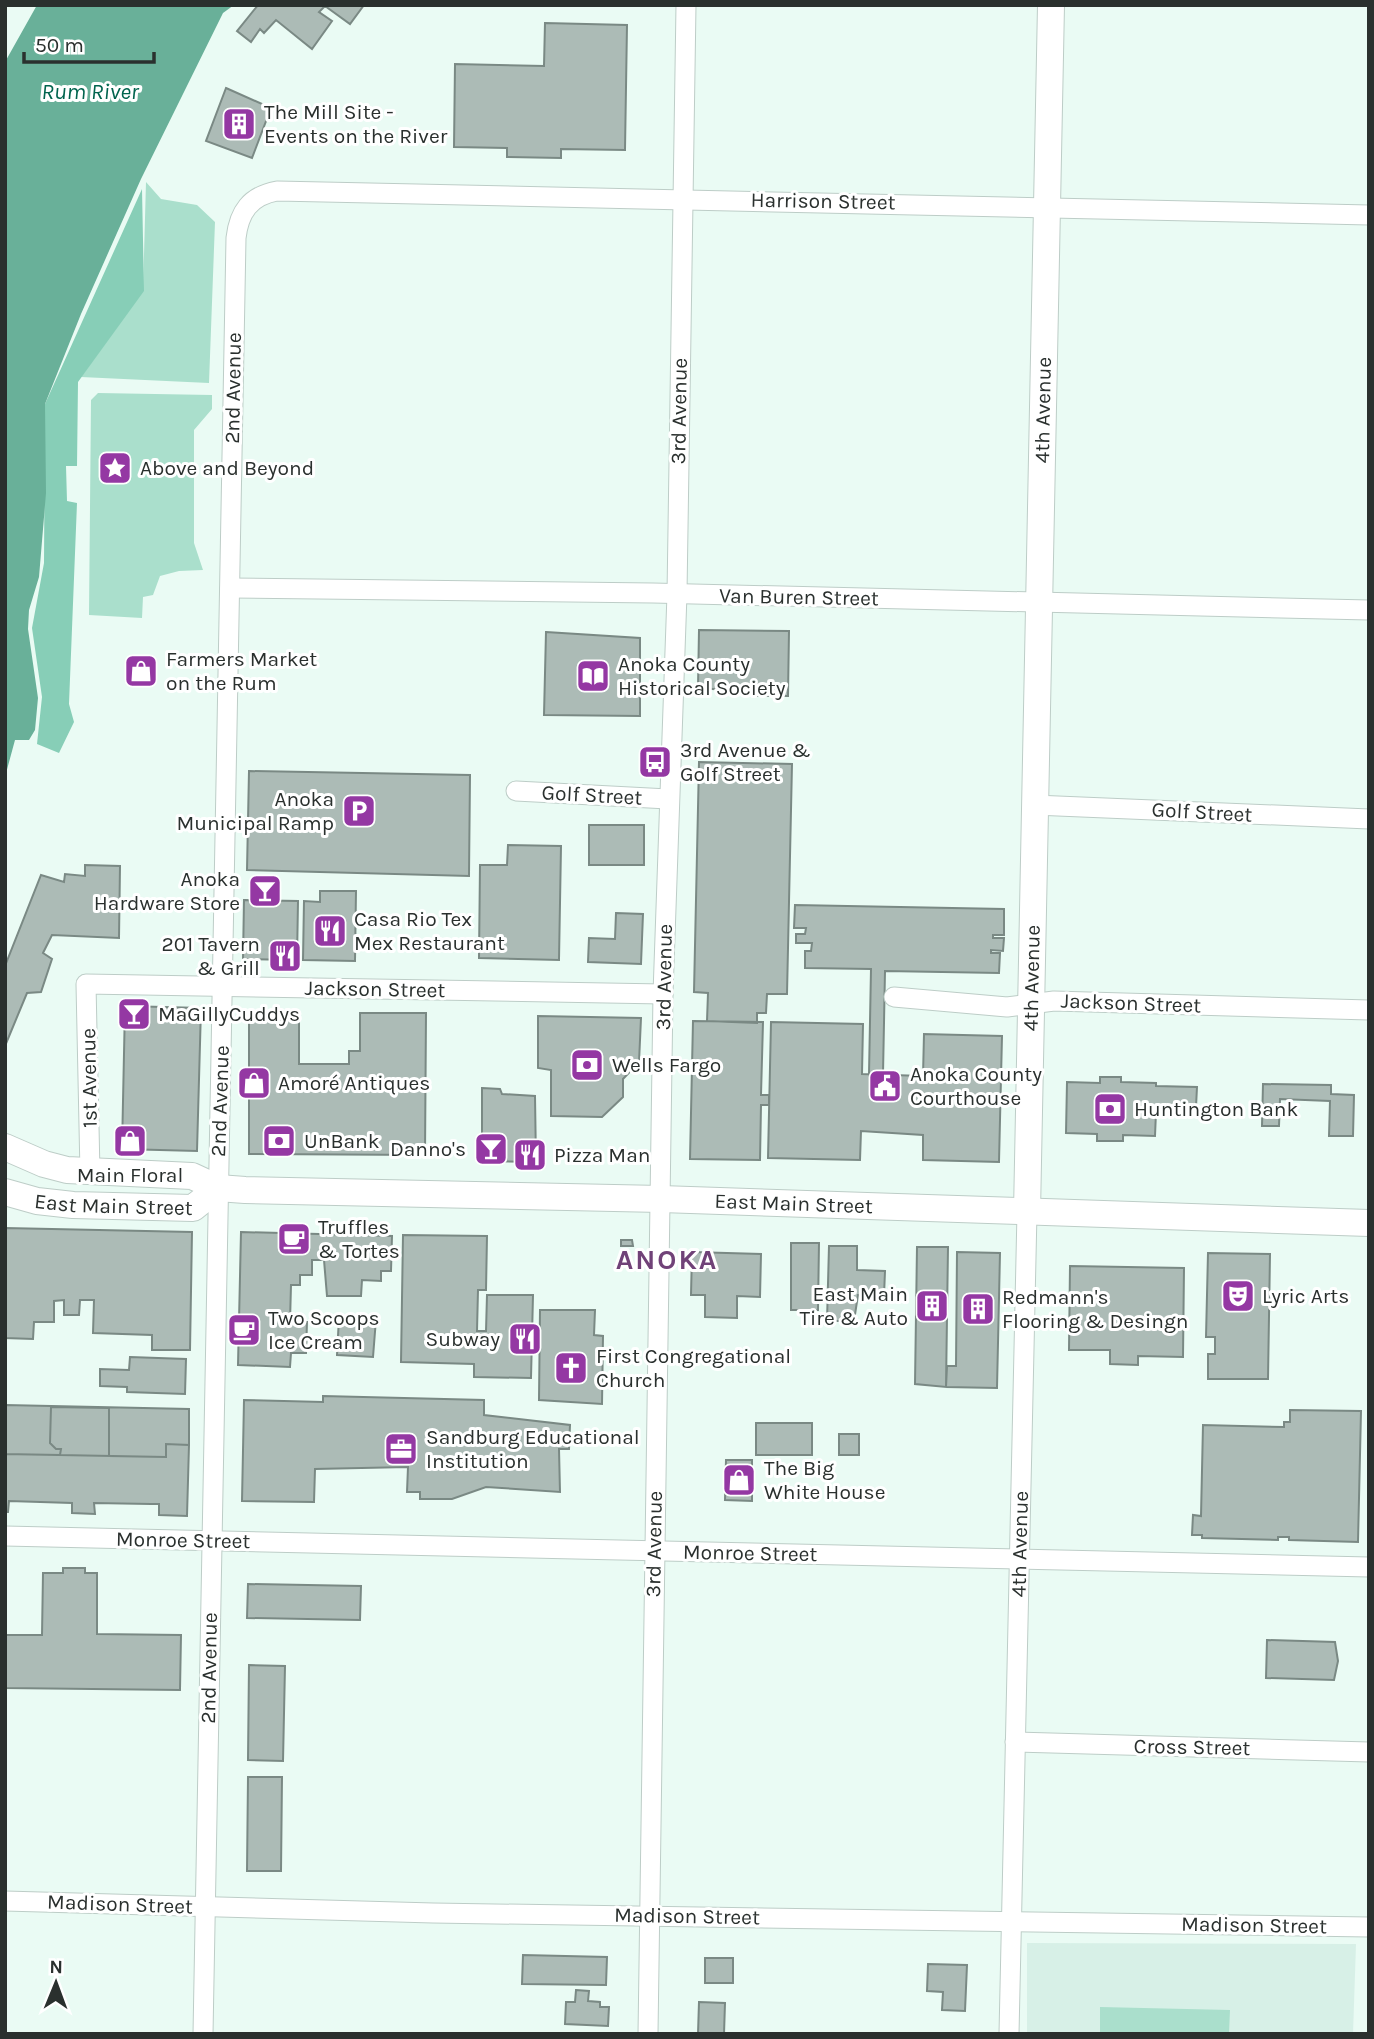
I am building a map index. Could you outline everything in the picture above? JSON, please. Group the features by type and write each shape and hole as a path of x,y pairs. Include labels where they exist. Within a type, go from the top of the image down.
{"main road":[{"name":"4th Avenue","path":"1027,1212 1051,5"},
{"name":"East Main Street","path":"5,1147 44,1164 90,1173 192,1176 218,1188 661,1199 1369,1223"},
{"name":"East Main Street","path":"5,1192 37,1201 73,1205 193,1208 218,1188"}],"street":[{"name":"3rd Avenue","path":"648,2034 663,994 677,594 687,5"},
{"name":"Harrison Street","path":"277,191 1048,205 1369,215"},
{"name":"2nd Avenue","path":"203,2034 236,238 238,223 248,205 255,198 277,191"},
{"name":"Van Buren Street","path":"230,587 1369,610"},
{"name":"Golf Street","path":"516,791 668,799"},
{"name":"Golf Street","path":"1034,805 1369,819"},
{"name":"Jackson Street","path":"86,984 663,994"},
{"name":"1st Avenue","path":"86,984 90,1173"},
{"name":"Jackson Street","path":"894,997 1007,1007 1031,1002 1369,1010"},
{"name":"4th Avenue","path":"1009,2034 1027,1212"},
{"name":"Monroe Street","path":"5,1536 1369,1567"},
{"name":"Cross Street","path":"1015,1742 1369,1752"},
{"name":"Madison Street","path":"5,1901 650,1916 1369,1927"}],"shaded area":[{"path":"146,182 161,199 197,205 215,222 209,383 81,377 143,291"},
{"path":"142,189 144,291 78,382 77,466 66,466 67,501 77,503 69,704 74,722 59,753 37,744 42,697 32,628 44,563 45,404"},
{"path":"98,393 212,395 212,409 194,430 194,543 203,570 179,571 160,576 153,595 143,597 142,618 89,615 91,400"},
{"path":"1027,1943 1356,1944 1353,2034 1027,2034"},
{"path":"1100,2007 1230,2010 1229,2034 1100,2034"}],"water":[{"name":"Rum River","path":"37,5 234,5 223,13 141,179 81,314 45,404 46,493 39,577 29,610 28,629 38,698 35,730 29,740 15,740 5,777 5,62"}],"building":[{"path":"258,5 364,5 350,24 325,6 319,12 332,21 312,49 276,20 264,33 260,29 251,42 237,31"},
{"path":"545,23 627,25 625,150 561,149 561,158 507,157 507,148 454,147 455,64 544,66"},
{"name":"The Mill Site - Events on the River","path":"226,88 271,108 252,158 206,141"},
{"path":"699,630 789,631 788,696 757,696 757,692 698,688"},
{"name":"Anoka County Historical Society","path":"546,632 640,638 640,716 544,715"},
{"path":"699,762 792,764 787,994 767,994 766,1013 757,1013 757,1023 707,1021 708,993 694,992"},
{"name":"Anoka Municipal Ramp","path":"249,771 470,775 469,876 247,870"},
{"path":"589,825 644,825 644,865 589,865"},
{"path":"508,845 561,846 559,960 479,958 480,865 507,865"},
{"path":"85,865 120,866 119,938 52,935 43,953 52,959 41,992 27,993 5,1046 5,966 41,875 64,882 65,874 85,876"},
{"name":"Casa Rio Tex Mex Restaurant","path":"320,891 356,891 355,961 303,960 304,901 320,902"},
{"path":"244,900 298,901 297,960 243,959"},
{"path":"795,905 1004,909 1004,935 993,935 993,938 1004,938 1003,951 991,950 991,953 1000,953 999,973 885,971 883,1074 869,1074 871,969 805,968 805,951 811,951 812,943 796,943 796,934 805,934 806,928 794,928"},
{"path":"616,913 643,914 641,964 588,962 589,938 615,939"},
{"path":"125,1006 201,1008 197,1151 122,1149"},
{"path":"249,1012 299,1012 299,1064 349,1064 349,1051 360,1051 360,1013 426,1013 425,1155 249,1154"},
{"name":"Wells Fargo","path":"538,1016 641,1018 639,1062 623,1079 623,1097 602,1117 551,1116 551,1070 538,1068"},
{"path":"693,1021 763,1022 761,1095 769,1095 769,1105 761,1105 760,1160 690,1159"},
{"name":"Anoka County Courthouse","path":"771,1022 863,1024 862,1074 923,1076 924,1034 1002,1036 999,1162 923,1160 923,1135 861,1131 860,1160 768,1158"},
{"name":"Huntington Bank","path":"1100,1077 1121,1077 1121,1082 1156,1083 1156,1086 1197,1087 1196,1107 1153,1106 1153,1112 1156,1112 1155,1136 1123,1135 1123,1141 1097,1141 1097,1134 1066,1133 1067,1082 1100,1083"},
{"path":"1263,1084 1331,1085 1331,1094 1354,1095 1353,1136 1329,1136 1330,1101 1280,1099 1279,1126 1262,1126"},
{"path":"482,1088 500,1089 502,1094 535,1096 536,1162 482,1161"},
{"path":"5,1228 192,1232 190,1350 152,1350 152,1335 93,1333 94,1300 80,1300 79,1315 64,1315 64,1300 54,1301 54,1322 34,1322 33,1339 5,1338"},
{"path":"241,1232 392,1236 391,1271 381,1271 381,1281 362,1280 361,1296 327,1296 324,1260 312,1260 312,1275 300,1275 300,1285 291,1285 290,1322 307,1322 306,1353 291,1353 290,1367 238,1365"},
{"path":"403,1235 487,1236 486,1290 478,1290 477,1331 486,1331 487,1295 533,1295 531,1378 474,1377 474,1364 401,1362"},
{"path":"621,1240 632,1240 633,1246 621,1246"},
{"path":"791,1243 819,1243 818,1310 791,1310"},
{"path":"829,1246 857,1246 857,1270 885,1271 884,1296 858,1295 854,1321 827,1321"},
{"name":"East Main Tire & Auto","path":"917,1247 948,1247 946,1387 915,1384"},
{"path":"692,1252 761,1254 760,1297 737,1296 737,1318 705,1317 705,1295 691,1295"},
{"name":"Redmann's Flooring & Desingn","path":"957,1252 1000,1253 997,1388 946,1387 947,1366 956,1366"},
{"name":"Lyric Arts","path":"1208,1253 1270,1254 1268,1379 1208,1379 1208,1354 1215,1354 1215,1337 1206,1337"},
{"path":"1070,1266 1184,1268 1183,1357 1138,1356 1138,1365 1110,1364 1110,1350 1069,1350"},
{"name":"First Congregational Church","path":"540,1310 595,1310 594,1335 603,1336 602,1404 539,1400"},
{"path":"339,1317 376,1319 373,1357 337,1355"},
{"path":"130,1357 186,1359 185,1394 127,1392 127,1387 100,1386 100,1369 129,1370"},
{"name":"Sandburg Educational Institution","path":"323,1396 484,1400 484,1415 570,1425 569,1449 559,1449 560,1492 486,1487 452,1499 420,1499 420,1492 407,1492 408,1467 315,1469 314,1502 242,1501 244,1400 323,1402"},
{"path":"5,1405 189,1409 189,1445 166,1444 166,1457 5,1454"},
{"path":"51,1407 109,1408 109,1456 166,1457 166,1444 189,1445 187,1516 159,1515 159,1504 94,1503 95,1514 72,1513 72,1503 9,1501 8,1512 5,1512 5,1454 60,1455 61,1449 56,1449 50,1443"},
{"path":"1290,1410 1361,1411 1358,1542 1289,1540 1289,1537 1278,1537 1278,1540 1202,1538 1202,1535 1192,1535 1193,1515 1201,1516 1203,1425 1284,1427 1284,1422 1290,1422"},
{"path":"756,1423 812,1423 812,1455 756,1455"},
{"path":"839,1434 859,1434 859,1455 839,1455"},
{"name":"The Big White House","path":"726,1460 752,1460 752,1501 725,1500"},
{"path":"63,1568 85,1568 85,1573 97,1573 97,1634 181,1635 180,1690 5,1688 5,1635 42,1635 43,1573 63,1573"},
{"path":"248,1584 361,1586 360,1620 247,1618"},
{"path":"1267,1640 1335,1642 1338,1661 1334,1680 1266,1678"},
{"path":"249,1665 285,1666 283,1761 248,1760"},
{"path":"248,1777 282,1777 281,1871 247,1871"},
{"path":"523,1955 607,1957 606,1985 522,1984"},
{"path":"705,1958 733,1958 733,1983 705,1983"},
{"path":"928,1964 967,1965 965,2011 942,2010 943,1992 927,1991"},
{"path":"576,1990 589,1991 588,2001 600,2002 600,2007 609,2007 608,2026 565,2024 566,2002 575,2002"},
{"path":"699,2002 725,2003 724,2034 698,2034"}],"place":[{"name":"The Mill Site - Events on the River","path":"239,124"},
{"name":"Above and Beyond","path":"115,468"},
{"name":"Farmers Market on the Rum","path":"141,671"},
{"name":"Anoka County Historical Society","path":"593,676"},
{"name":"3rd Avenue & Golf Street","path":"655,762"},
{"name":"Anoka Municipal Ramp","path":"359,811"},
{"name":"Anoka Hardware Store","path":"265,891"},
{"name":"Casa Rio Tex Mex Restaurant","path":"330,931"},
{"name":"201 Tavern & Grill","path":"285,956"},
{"name":"MaGillyCuddys","path":"134,1014"},
{"name":"Wells Fargo","path":"587,1065"},
{"name":"Amoré Antiques","path":"254,1083"},
{"name":"Anoka County Courthouse","path":"885,1086"},
{"name":"Huntington Bank","path":"1110,1109"},
{"name":"Main Floral","path":"130,1141"},
{"name":"UnBank","path":"279,1141"},
{"name":"Danno's","path":"491,1149"},
{"name":"Pizza Man","path":"530,1155"},
{"name":"Truffles & Tortes","path":"294,1239"},
{"name":"Lyric Arts","path":"1238,1296"},
{"name":"East Main Tire & Auto","path":"932,1306"},
{"name":"Redmann's Flooring & Desingn","path":"978,1309"},
{"name":"Two Scoops Ice Cream","path":"244,1330"},
{"name":"Subway","path":"525,1339"},
{"name":"First Congregational Church","path":"571,1368"},
{"name":"Sandburg Educational Institution","path":"401,1449"},
{"name":"The Big White House","path":"739,1480"}],"district":[{"name":"ANOKA","path":"667,1259"}]}
